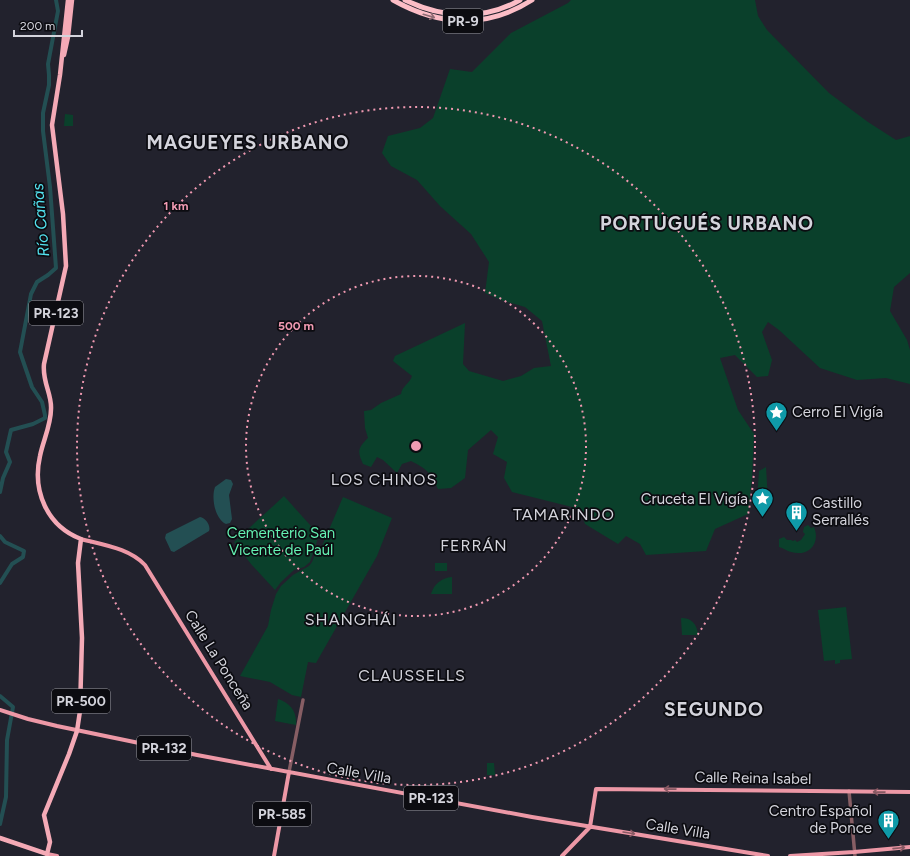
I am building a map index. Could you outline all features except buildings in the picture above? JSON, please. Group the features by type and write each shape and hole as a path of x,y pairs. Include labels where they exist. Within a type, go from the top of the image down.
{"highway":[{"name":"PR-123","path":"68,0 52,125 66,266 44,364 43,374 51,408 39,457 37,478 42,501 52,519 65,531 80,539"},
{"name":"PR-123","path":"60,67 68,37 72,0"},
{"name":"PR-9","path":"393,0 427,15 441,19 460,21 493,17 513,10 532,0"},
{"name":"PR-9","path":"405,0 435,12 467,15 491,12 520,0"},
{"name":"PR-500","path":"48,855 50,842 44,815 77,731 81,701 82,638 78,563 80,539"},
{"path":"0,838 48,855"}],"main road":[{"name":"Calle La Ponceña","path":"80,539 132,554 145,565 271,769"},
{"name":"Calle Villa","path":"0,710 20,717 77,731 271,769 590,827 768,856"},
{"name":"PR-585","path":"274,856 289,772"},
{"name":"Calle Reina Isabel","path":"590,827 596,789 910,792"},
{"path":"562,856 590,827"},
{"path":"790,856 854,854 910,847"},
{"path":"48,855 57,856"}],"street":[{"name":"PR-585","path":"289,772 302,700"},
{"path":"849,791 854,854"}],"green space":[{"path":"571,0 755,0 758,16 767,30 829,93 868,122 896,140 910,136 910,273 894,287 890,311 907,340 910,350 910,384 886,378 857,380 820,368 779,330 768,322 762,332 772,360 768,376 757,377 735,355 720,358 738,410 754,434 752,477 748,514 715,529 706,551 646,555 640,544 626,536 618,544 585,524 580,509 512,492 504,478 507,462 493,454 498,437 491,430 468,450 465,478 451,488 438,489 428,472 421,466 411,461 402,464 397,473 383,460 377,457 371,467 363,464 359,453 360,447 368,438 365,428 364,411 371,410 381,403 401,394 412,376 393,361 395,356 465,323 463,364 469,371 503,381 521,376 534,368 551,366 542,321 525,307 501,300 485,293 489,262 471,234 440,206 417,180 391,166 382,153 388,136 420,128 433,118 450,69 472,72 511,33"},
{"path":"65,114 73,115 73,126 64,126"},
{"path":"766,467 768,501 757,500 759,471"},
{"name":"Cementerio San Vicente de Paúl","path":"284,496 319,535 310,562 304,567 294,570 275,590 251,564 234,542"},
{"path":"343,497 392,518 377,556 316,663 308,662 301,697 292,695 270,682 240,676 268,626 276,594 281,586 293,575 309,566 316,552 319,553"},
{"path":"808,525 811,528 814,527 816,533 816,539 812,548 803,553 797,553 790,552 779,547 779,539 784,537 787,540 795,540 797,542 801,540 805,534 803,532 804,527"},
{"path":"435,563 447,563 447,571 435,571"},
{"path":"452,577 452,594 431,594 438,582"},
{"path":"846,607 852,659 840,660 840,663 835,664 835,660 824,661 818,610"},
{"path":"681,618 691,620 693,622 698,635 682,635"},
{"path":"278,699 292,708 296,725 275,721"},
{"path":"487,763 494,763 495,775 487,775"}],"shaded area":[{"path":"226,479 231,480 233,484 229,495 232,519 230,523 226,524 219,518 213,497 215,487"},
{"path":"200,517 208,522 209,531 174,552 171,551 165,538 166,534"}],"waterway":[{"name":"Río Cañas","path":"0,492 3,478 10,462 6,452 11,430 33,424 45,418 42,402 32,387 20,352 31,294 37,282 56,268 50,187 43,131 43,113 49,85 48,64 58,11 56,0"},
{"name":"Río Cañas","path":"0,536 5,542 24,551 23,557 12,564 0,583"},
{"name":"Río Cañas","path":"0,696 13,707 7,740 6,797 0,824"}],"place":[{"name":"Cerro El Vigía","path":"777,432"},
{"name":"Cruceta El Vigía","path":"763,518"},
{"name":"Castillo Serrallés","path":"796,532"},
{"name":"Centro Español de Ponce","path":"888,840"}],"district":[{"name":"MAGUEYES URBANO","path":"248,142"},
{"name":"PORTUGUÉS URBANO","path":"707,223"},
{"name":"LOS CHINOS","path":"384,479"},
{"name":"TAMARINDO","path":"564,514"},
{"name":"FERRÁN","path":"474,545"},
{"name":"SHANGHÁI","path":"351,619"},
{"name":"CLAUSSELLS","path":"412,675"},
{"name":"SEGUNDO","path":"714,709"}]}
